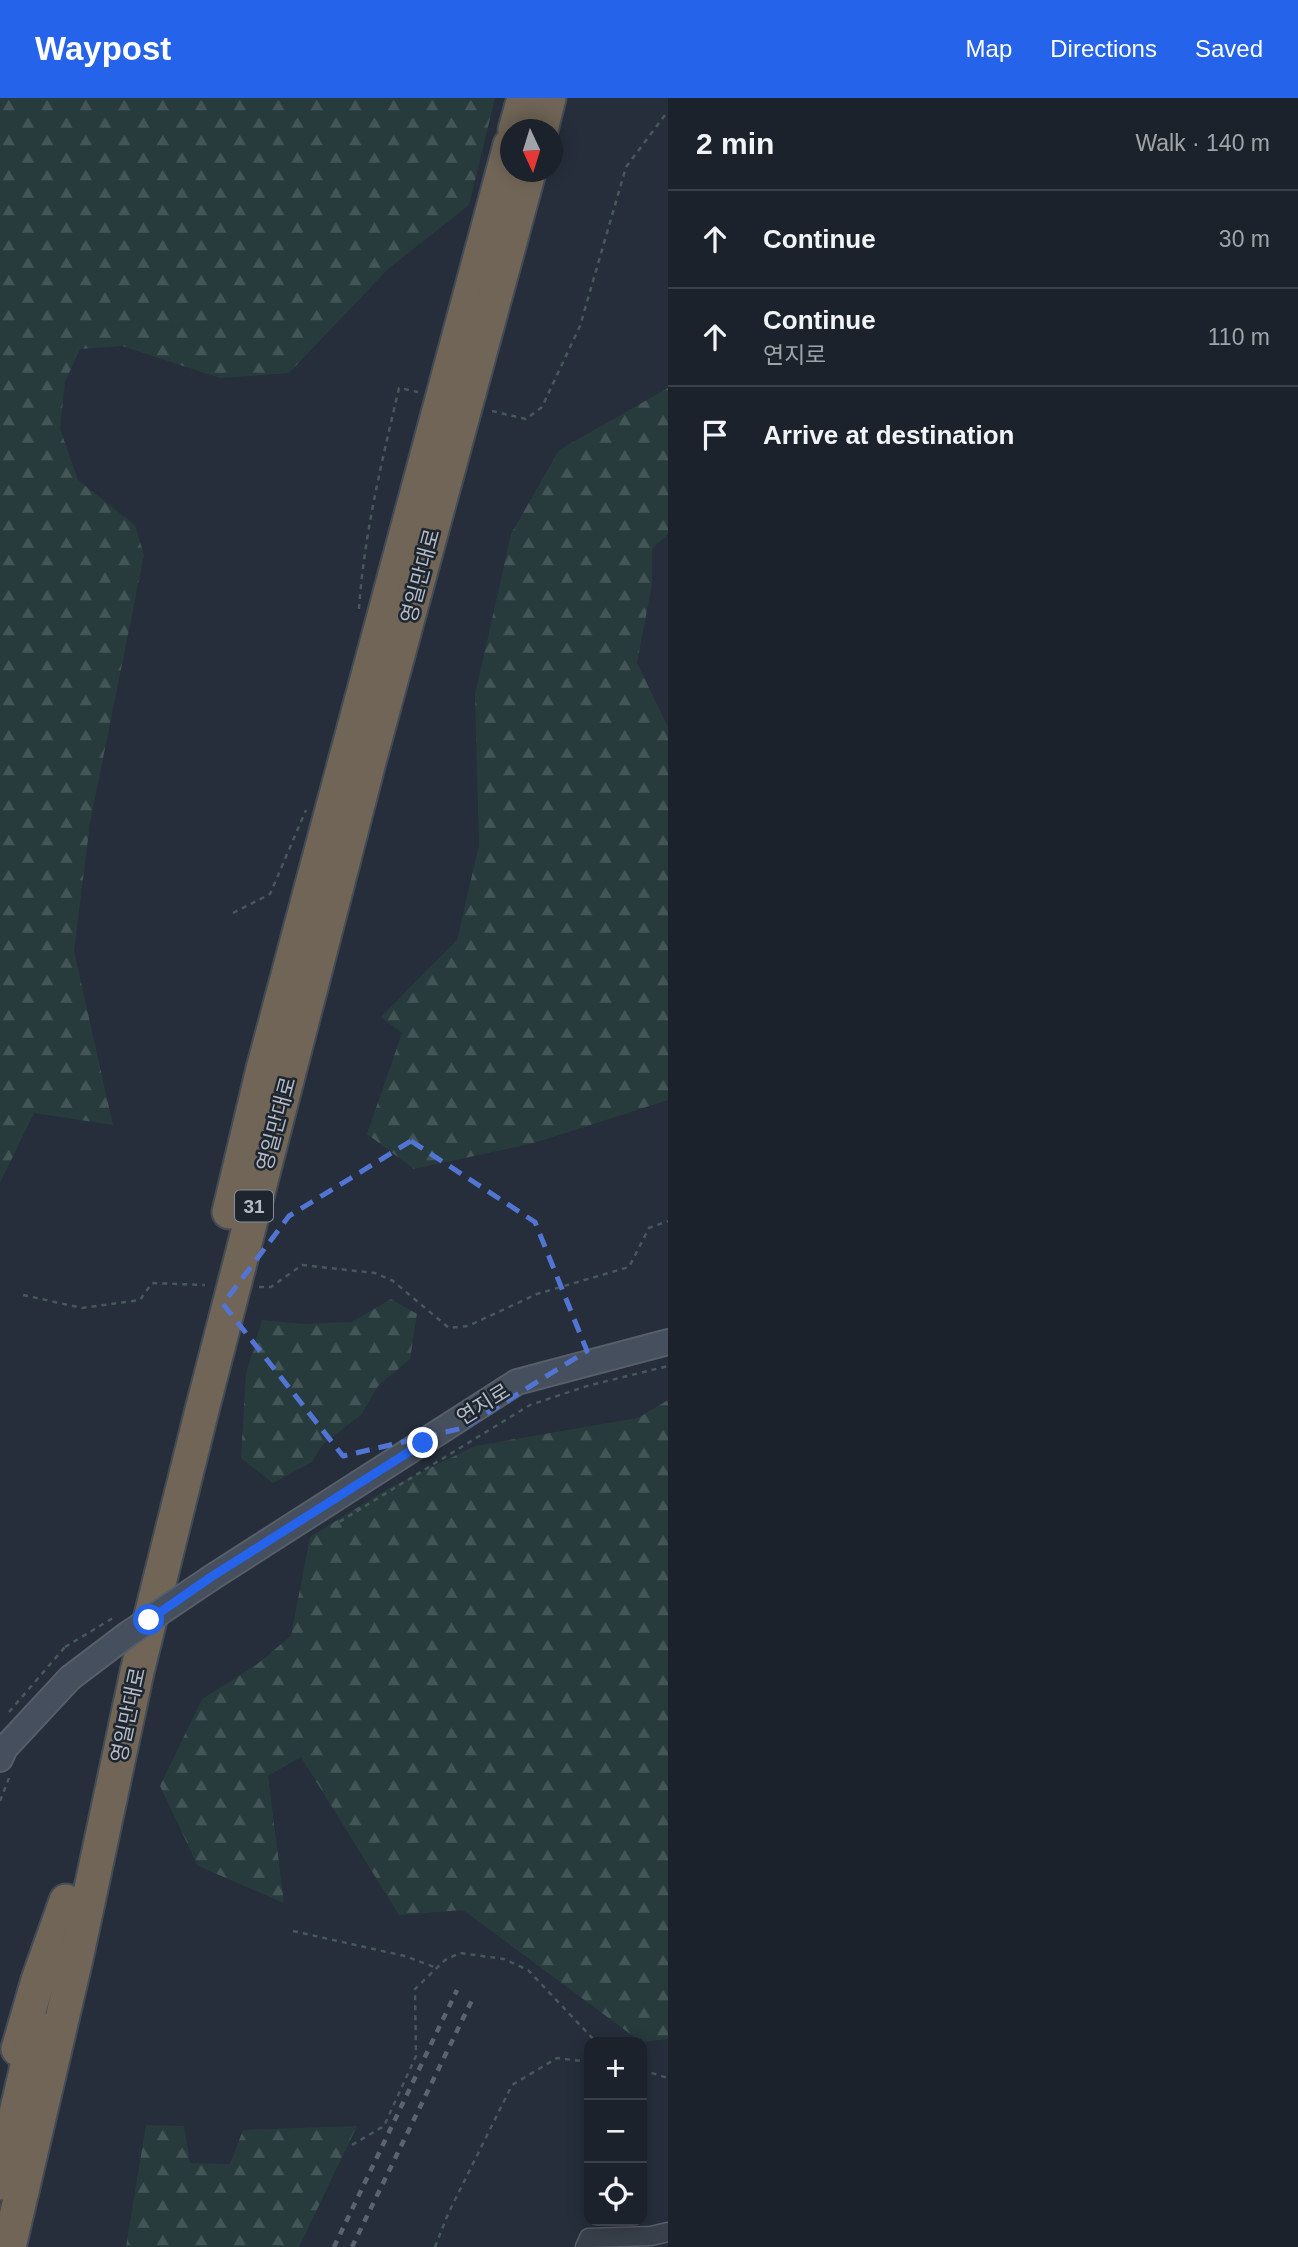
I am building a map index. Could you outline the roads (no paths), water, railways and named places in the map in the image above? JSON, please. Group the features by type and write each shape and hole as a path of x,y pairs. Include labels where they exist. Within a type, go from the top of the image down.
{"highway":[{"path":"518,119 524,98"},
{"path":"544,119 549,98"},
{"name":"영일만대로","path":"9,2247 146,1552 262,1073 500,182"},
{"name":"영일만대로","path":"0,2183 137,1672 372,749 526,182"},
{"path":"64,2094 65,2059 75,2006 75,1910"},
{"path":"0,2108 38,1980 75,1910"}],"main road":[{"name":"연지로","path":"0,1759 5,1748 70,1678 128,1634 211,1577 517,1382 668,1342"}],"street":[{"path":"585,2247 589,2238 651,2236 668,2232"}],"railway":[{"path":"334,2247 457,1990"},
{"path":"352,2247 472,2000"}]}
